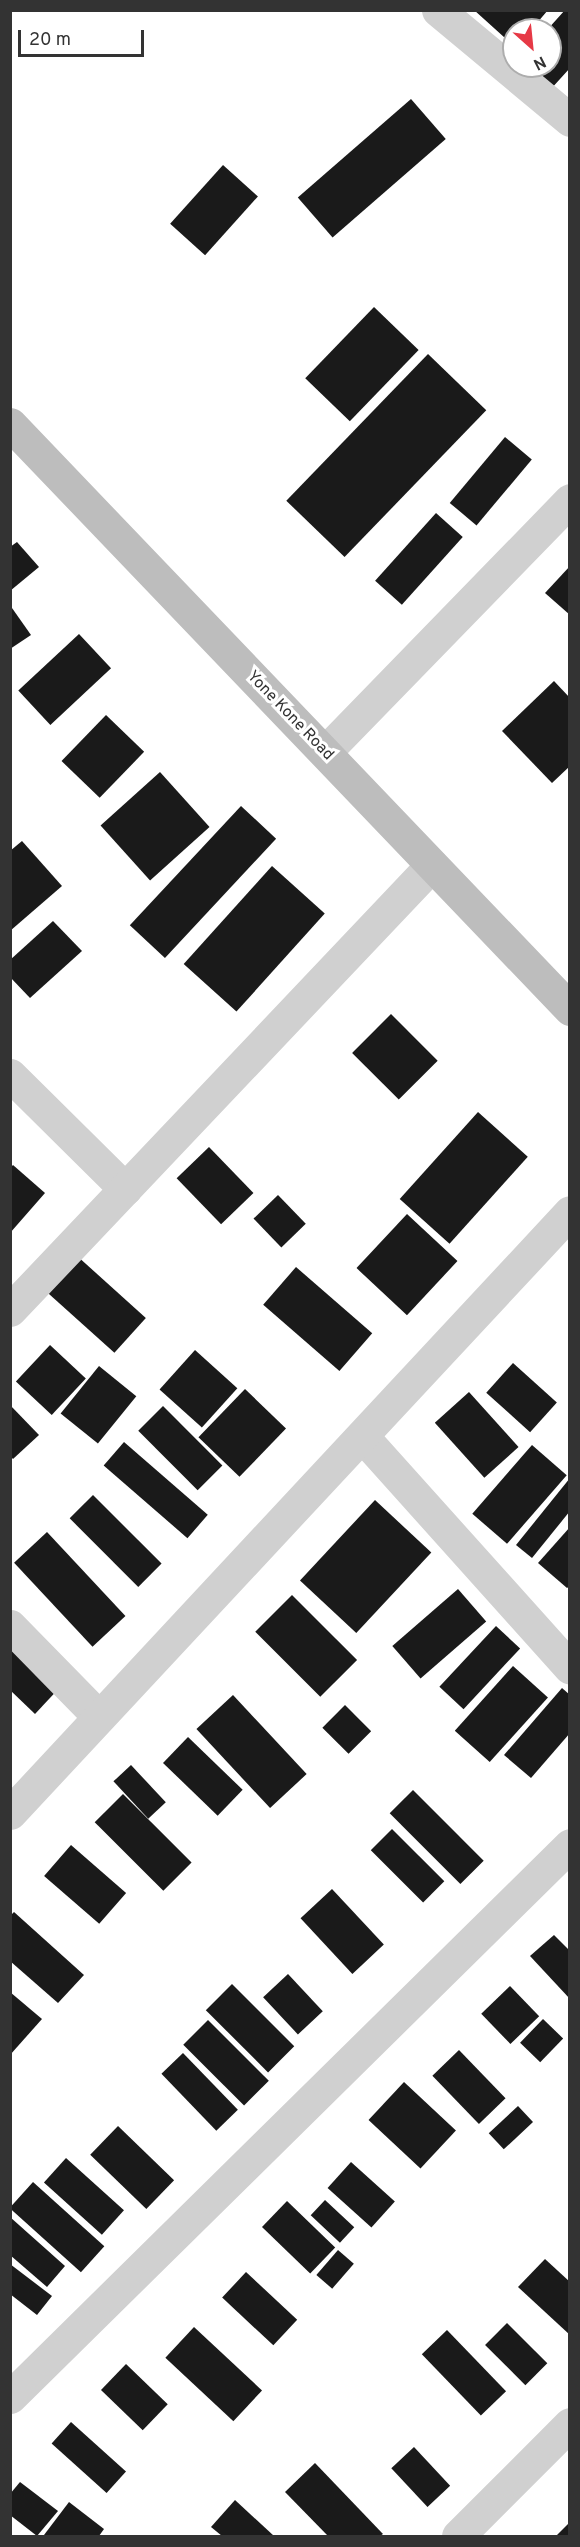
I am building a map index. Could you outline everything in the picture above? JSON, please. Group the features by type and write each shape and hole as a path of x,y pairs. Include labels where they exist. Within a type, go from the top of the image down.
{"street":[{"path":"438,10 570,120"},
{"name":"Yone Kone Road","path":"10,424 570,1009"},
{"path":"325,752 570,500"},
{"path":"10,1310 432,865"},
{"path":"10,1074 125,1189"},
{"path":"10,1813 98,1716 363,1437 570,1212"},
{"path":"363,1437 570,1668"},
{"path":"10,1626 98,1716"},
{"path":"10,2397 570,1845"},
{"path":"458,2536 570,2424"}],"building":[{"path":"474,10 548,10 541,18 502,18 502,35"},
{"path":"565,10 570,10 570,68 562,77 562,18 558,18"},
{"path":"536,78 561,78 550,90"},
{"path":"411,99 446,139 333,237 298,197"},
{"path":"223,165 258,196 205,255 170,224"},
{"path":"374,307 419,350 350,421 305,378"},
{"path":"428,354 486,410 345,557 286,501"},
{"path":"505,437 532,459 477,525 450,503"},
{"path":"436,513 463,537 402,605 375,581"},
{"path":"17,542 39,567 10,591 10,547"},
{"path":"570,566 570,615 545,593"},
{"path":"12,608 31,635 10,649 10,609"},
{"path":"79,634 111,668 50,725 18,691"},
{"path":"554,681 570,698 570,766 552,783 502,731"},
{"path":"106,715 144,752 100,798 62,761"},
{"path":"160,772 210,827 150,881 101,826"},
{"path":"241,806 276,839 165,958 130,925"},
{"path":"22,841 62,886 10,931 10,851"},
{"path":"272,866 325,914 236,1012 184,964"},
{"path":"53,921 82,951 30,998 10,977 10,960"},
{"path":"391,1014 438,1061 399,1100 352,1053"},
{"path":"478,1112 528,1157 450,1244 400,1199"},
{"path":"209,1147 253,1193 221,1224 177,1178"},
{"path":"13,1165 45,1193 10,1233 10,1168"},
{"path":"278,1195 306,1224 281,1247 254,1219"},
{"path":"407,1214 457,1261 407,1315 357,1268"},
{"path":"76,1255 146,1318 114,1353 45,1290"},
{"path":"296,1267 372,1333 339,1371 263,1305"},
{"path":"50,1345 86,1378 52,1415 16,1382"},
{"path":"195,1350 237,1388 202,1428 160,1389"},
{"path":"513,1363 557,1402 530,1432 486,1393"},
{"path":"99,1366 136,1396 98,1444 61,1413"},
{"path":"245,1389 286,1429 239,1477 198,1437"},
{"path":"469,1392 519,1447 484,1478 435,1423"},
{"path":"10,1405 39,1435 13,1459 10,1456"},
{"path":"163,1406 222,1465 198,1490 138,1431"},
{"path":"124,1442 208,1515 187,1538 104,1465"},
{"path":"532,1445 567,1475 507,1544 472,1514"},
{"path":"570,1478 570,1511 532,1558 516,1545"},
{"path":"93,1495 162,1564 138,1587 70,1518"},
{"path":"375,1500 431,1553 356,1633 300,1580"},
{"path":"570,1527 570,1586 567,1588 538,1563"},
{"path":"47,1532 125,1616 93,1647 14,1563"},
{"path":"458,1589 486,1621 421,1679 392,1646"},
{"path":"292,1595 357,1660 320,1697 255,1632"},
{"path":"496,1626 520,1649 464,1709 439,1687"},
{"path":"10,1636 63,1684 35,1714 10,1690"},
{"path":"513,1666 548,1697 490,1762 455,1731"},
{"path":"562,1688 570,1695 570,1733 531,1778 504,1755"},
{"path":"233,1695 307,1774 270,1808 196,1729"},
{"path":"345,1705 371,1731 349,1754 322,1728"},
{"path":"188,1737 243,1790 218,1816 163,1763"},
{"path":"131,1765 166,1802 148,1819 113,1781"},
{"path":"413,1790 484,1861 460,1884 390,1813"},
{"path":"123,1794 192,1863 163,1891 95,1822"},
{"path":"392,1829 444,1881 423,1903 371,1850"},
{"path":"71,1845 126,1893 99,1924 44,1876"},
{"path":"332,1889 384,1945 352,1974 301,1918"},
{"path":"14,1912 84,1975 58,2003 10,1961 10,1916"},
{"path":"554,1935 570,1951 570,1999 530,1956"},
{"path":"288,1974 323,2011 298,2034 263,1997"},
{"path":"232,1984 294,2046 268,2072 206,2010"},
{"path":"510,1986 539,2016 510,2044 481,2014"},
{"path":"10,1992 42,2019 10,2055"},
{"path":"543,2019 563,2038 540,2062 520,2043"},
{"path":"208,2020 269,2081 244,2106 183,2045"},
{"path":"459,2050 506,2098 479,2124 432,2076"},
{"path":"183,2053 238,2110 216,2131 161,2074"},
{"path":"404,2082 456,2130 420,2168 369,2120"},
{"path":"518,2106 533,2122 504,2149 489,2133"},
{"path":"118,2126 174,2180 146,2209 90,2155"},
{"path":"66,2158 124,2210 102,2235 44,2183"},
{"path":"351,2162 395,2201 371,2227 328,2188"},
{"path":"33,2182 104,2246 81,2272 10,2208"},
{"path":"325,2200 354,2227 340,2243 311,2215"},
{"path":"287,2201 335,2248 310,2273 262,2227"},
{"path":"10,2217 65,2266 47,2287 10,2255"},
{"path":"338,2250 354,2264 332,2289 316,2275"},
{"path":"545,2259 570,2282 570,2335 518,2287"},
{"path":"10,2264 52,2296 37,2315 10,2294"},
{"path":"246,2272 297,2320 273,2345 222,2298"},
{"path":"507,2323 547,2363 525,2385 485,2345"},
{"path":"194,2327 262,2390 233,2421 165,2358"},
{"path":"447,2330 506,2391 481,2415 422,2354"},
{"path":"126,2364 168,2404 143,2430 101,2390"},
{"path":"71,2422 126,2472 107,2493 52,2444"},
{"path":"414,2447 450,2486 427,2507 391,2468"},
{"path":"315,2463 383,2534 380,2536 328,2536 285,2492"},
{"path":"20,2482 58,2511 37,2536 10,2515 10,2494"},
{"path":"235,2500 274,2536 222,2536 211,2527"},
{"path":"69,2502 104,2529 99,2536 44,2535"},
{"path":"570,2522 570,2536 556,2536"}]}
